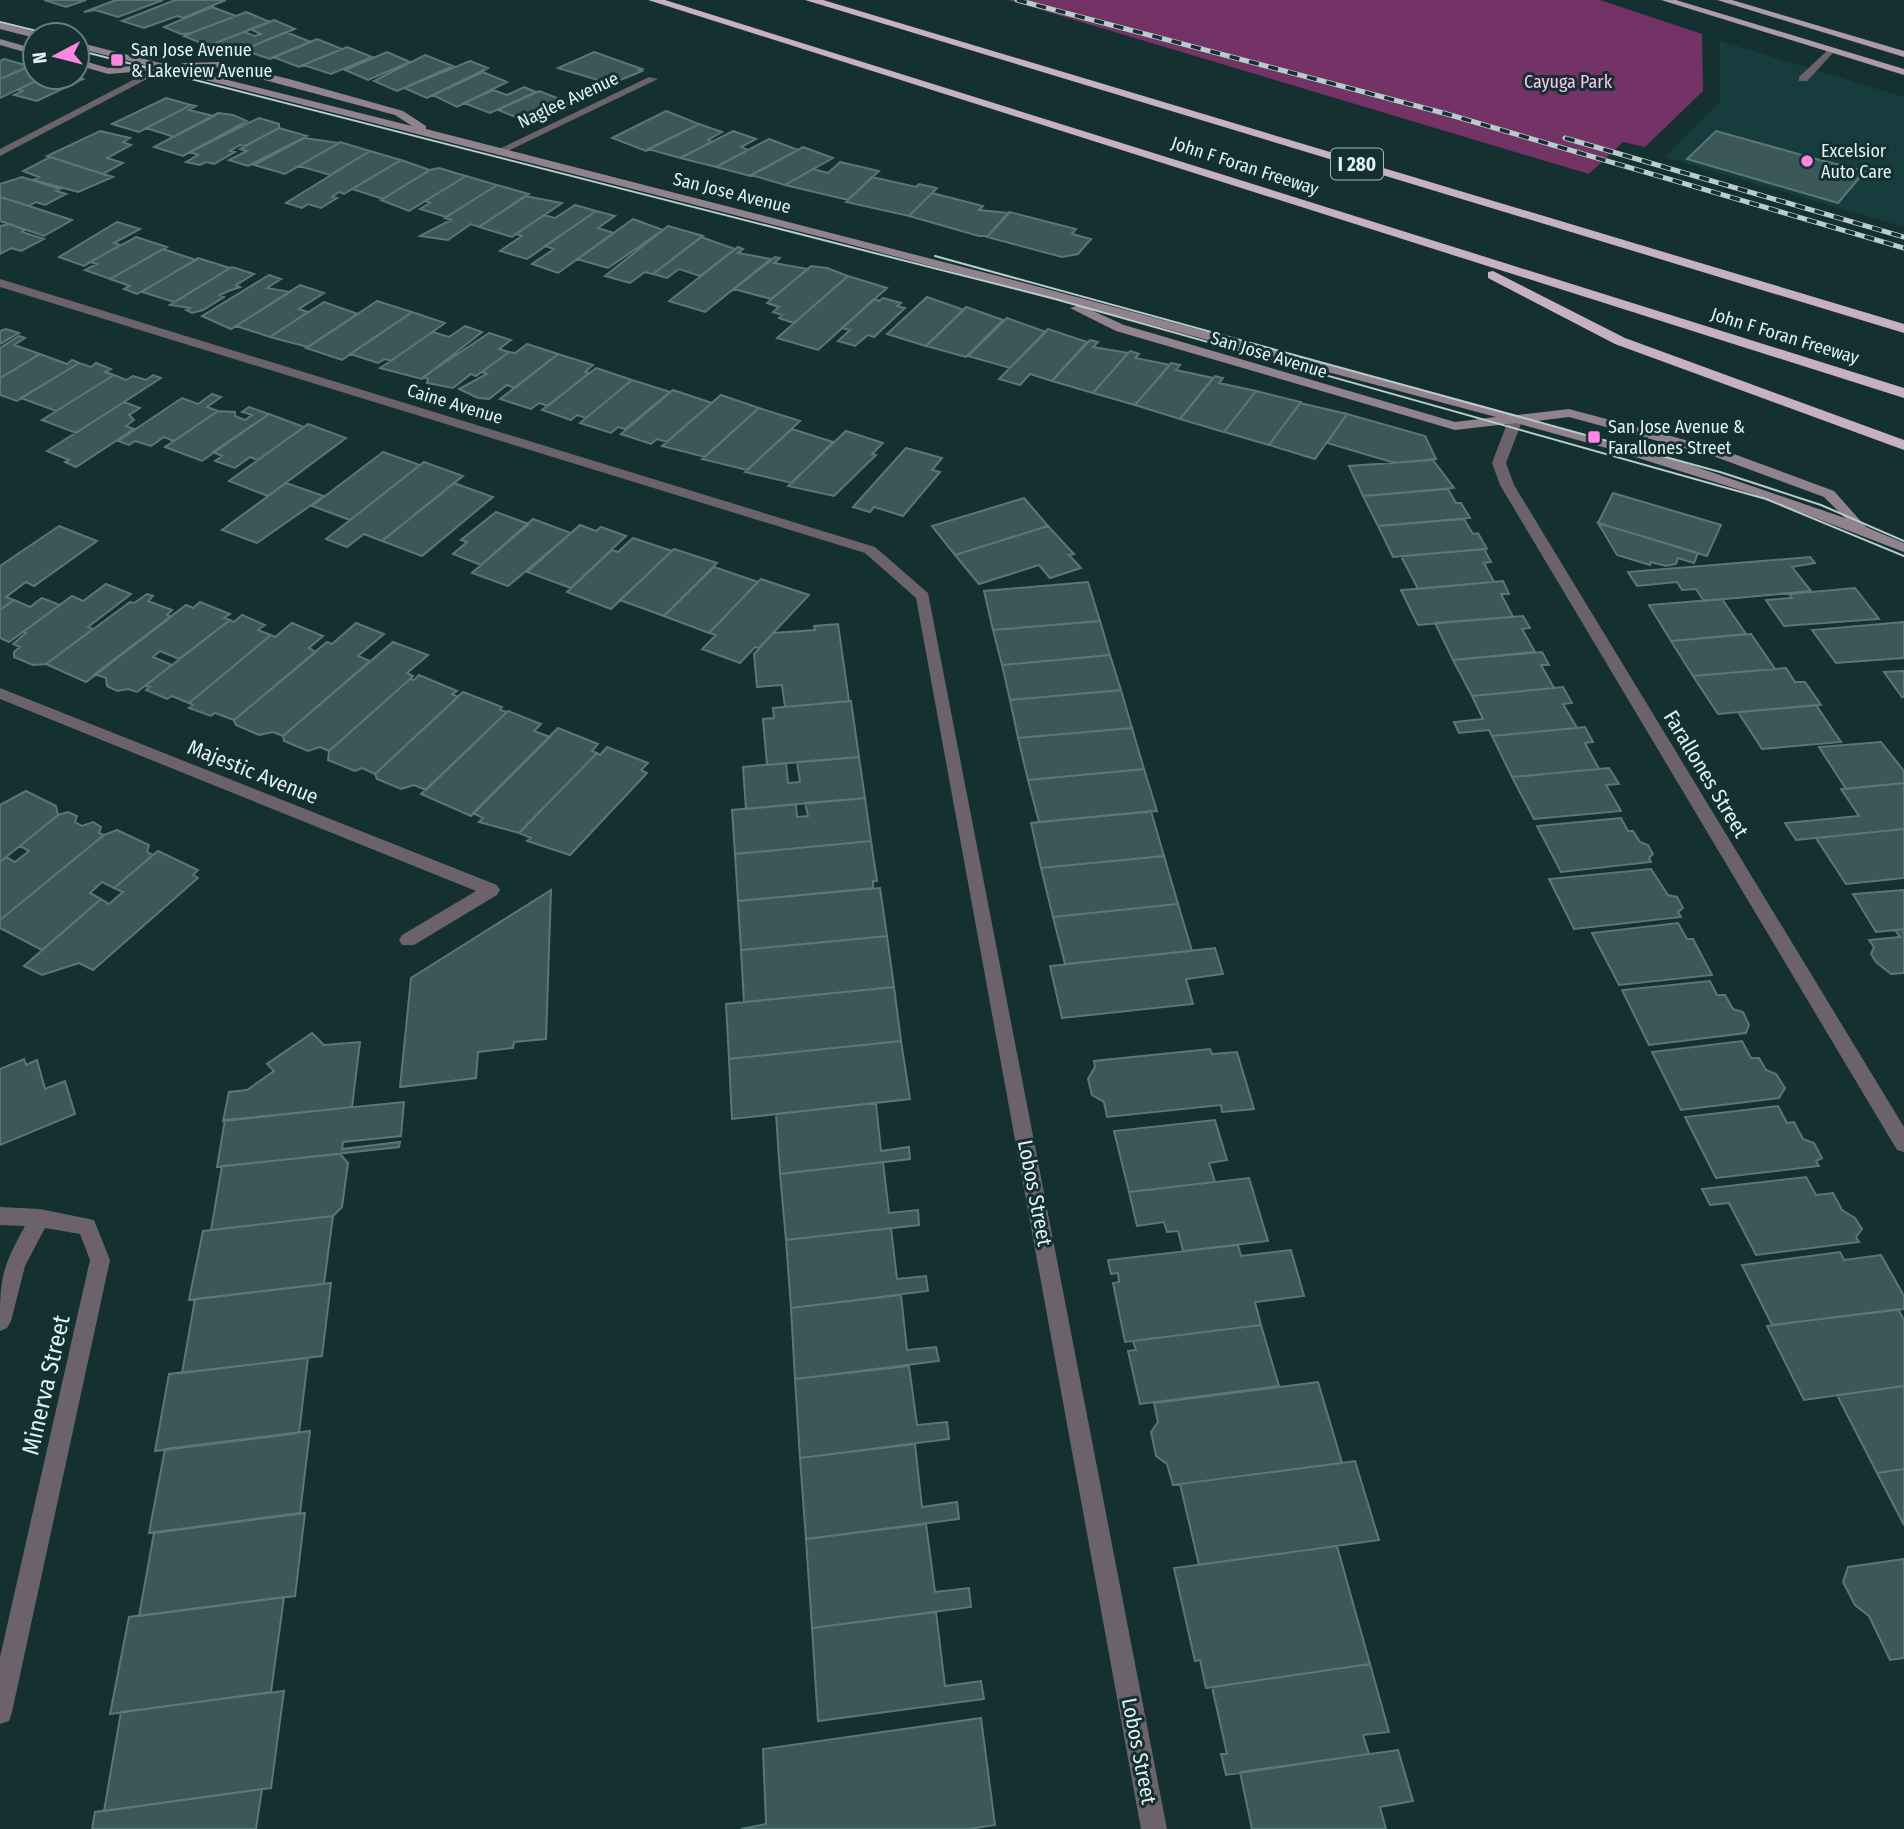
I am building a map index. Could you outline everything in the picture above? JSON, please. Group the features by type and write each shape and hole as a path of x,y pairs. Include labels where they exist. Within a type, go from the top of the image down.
{"highway":[{"name":"John F Foran Freeway","path":"654,0 1904,393"},
{"name":"John F Foran Freeway","path":"811,0 1904,329"},
{"path":"1445,250 1620,341 1904,445"}],"main road":[{"path":"1666,0 1904,72"},
{"path":"1722,0 1904,54"},
{"path":"0,26 21,31"},
{"path":"0,42 21,47"},
{"name":"San Jose Avenue","path":"91,48 1021,284 1767,493 1904,548"},
{"name":"San Jose Avenue","path":"91,66 108,71 219,65 399,113 434,136"},
{"name":"San Jose Avenue","path":"1021,284 1120,328 1307,385 1455,426 1569,413 1718,453 1829,494 1866,531"}],"street":[{"path":"1803,79 1830,51"},
{"path":"0,152 165,67"},
{"name":"Naglee Avenue","path":"498,152 653,79"},
{"name":"Caine Avenue","path":"0,283 870,550 894,570"},
{"name":"Farallones Street","path":"1515,421 1499,463 1507,485 1904,1144"},
{"name":"Lobos Street","path":"894,570 923,596 1154,1829"},
{"name":"Majestic Avenue","path":"0,693 491,890 408,940"},
{"path":"0,1216 40,1218 15,1264 0,1321"},
{"name":"Minerva Street","path":"0,1712 100,1260 87,1226 40,1218"}],"shaded area":[{"path":"1720,41 1904,97 1904,227 1665,157 1720,101"}],"green space":[{"name":"Cayuga Park","path":"1008,0 1600,0 1702,34 1703,91 1645,147 1623,142 1589,174"}],"building":[{"path":"44,0 86,0 66,7"},
{"path":"116,0 163,0 118,17 95,10 84,12"},
{"path":"175,0 226,0 183,18 177,16 144,28 122,21"},
{"path":"212,7 236,16 191,33 181,34 164,27"},
{"path":"246,12 270,22 208,46 184,36"},
{"path":"274,20 295,29 237,52 215,43 244,32 255,36 261,34 250,29"},
{"path":"286,32 311,42 270,59 243,50"},
{"path":"317,39 342,49 299,67 273,57"},
{"path":"347,47 372,57 331,74 303,65"},
{"path":"387,52 410,62 368,80 345,70"},
{"path":"594,52 642,71 611,84 558,68"},
{"path":"425,55 453,66 397,91 374,81"},
{"path":"4,59 21,64 21,70 0,79 0,61"},
{"path":"470,61 488,68 427,98 404,88"},
{"path":"21,70 21,88 0,98 0,79"},
{"path":"483,72 507,82 457,107 433,95"},
{"path":"524,87 536,92 490,113 464,103 493,90 507,95"},
{"path":"23,91 58,91 37,101 14,95"},
{"path":"539,91 570,103 529,122 498,110"},
{"path":"166,98 191,105 139,132 112,124"},
{"path":"191,105 196,106 189,110 214,116 174,137 146,128"},
{"path":"666,111 699,124 646,151 612,138"},
{"path":"218,113 247,121 183,156 154,147"},
{"path":"259,118 279,124 279,128 245,146 240,145 230,151 235,152 214,164 186,162 198,155 190,152"},
{"path":"699,124 722,132 708,140 712,142 680,158 648,149"},
{"path":"279,128 307,136 248,166 229,160 247,151 240,149"},
{"path":"100,131 130,138 123,142 131,145 107,158 123,163 103,174 47,156"},
{"path":"733,131 756,139 741,147 748,150 716,167 680,158"},
{"path":"1716,131 1865,171 1838,203 1687,159"},
{"path":"304,138 339,143 285,174 254,165"},
{"path":"769,139 798,150 750,176 716,167"},
{"path":"340,142 370,151 330,175 299,166"},
{"path":"803,147 833,158 785,185 751,175"},
{"path":"370,151 401,160 344,194 339,192 332,197 337,198 321,208 308,204 302,208 286,203"},
{"path":"50,157 113,177 78,192 33,180 39,177 23,171"},
{"path":"401,160 430,170 383,199 352,189"},
{"path":"840,162 879,171 848,200 785,185 813,169 828,173"},
{"path":"439,168 466,176 409,211 381,200 430,170"},
{"path":"466,176 497,185 446,217 420,209 430,203 425,201"},
{"path":"22,177 60,189 56,191 66,194 45,205 36,202 29,206 0,197 0,184"},
{"path":"872,177 916,187 919,184 937,188 909,216 846,202"},
{"path":"497,185 529,194 479,227 471,224 448,240 420,236 451,220 445,218"},
{"path":"932,193 983,206 979,210 1009,213 988,236 979,236 909,216"},
{"path":"525,196 562,203 512,237 479,227"},
{"path":"0,197 72,220 44,236 0,221"},
{"path":"575,205 596,211 527,259 500,251 522,236 516,234 544,215 555,218"},
{"path":"596,211 615,216 598,228 614,233 558,273 532,264 554,249 545,246"},
{"path":"1009,212 1076,229 1072,234 1091,239 1078,254 1062,257 987,237"},
{"path":"633,219 663,230 608,268 577,259"},
{"path":"117,222 140,229 114,243 120,245 84,266 59,257"},
{"path":"10,224 25,230 22,232 44,239 21,251 11,248 0,254 0,226"},
{"path":"668,226 703,236 653,274 645,272 630,283 605,276"},
{"path":"136,237 167,247 110,279 85,270 97,264 90,262"},
{"path":"701,237 735,249 700,276 679,269 667,278 653,274"},
{"path":"738,247 743,249 738,253 771,259 705,312 669,301"},
{"path":"163,249 196,260 137,294 124,289 130,286 110,279"},
{"path":"775,257 780,258 774,263 808,269 771,299 734,289"},
{"path":"198,258 230,268 174,302 142,292"},
{"path":"811,266 827,268 848,276 794,323 779,318 782,315 773,312 779,307 767,303"},
{"path":"232,267 254,274 236,285 240,287 220,295 224,297 203,310 192,313 186,310 190,308 170,305"},
{"path":"269,275 281,279 267,288 290,292 231,329 202,316"},
{"path":"848,276 887,288 818,350 777,338"},
{"path":"300,285 324,293 299,309 308,312 270,337 236,326"},
{"path":"927,297 964,310 926,346 887,334"},
{"path":"883,298 901,303 897,306 905,308 874,337 868,335 855,346 838,341 850,330 842,328 874,299 879,301"},
{"path":"377,301 412,312 342,360 306,348"},
{"path":"324,302 358,314 308,347 270,337"},
{"path":"966,307 1003,320 966,357 926,346"},
{"path":"412,312 445,323 391,361 385,359 378,363 350,354"},
{"path":"1007,318 1046,332 1010,368 968,356"},
{"path":"465,326 482,332 422,379 380,368 433,332 449,337"},
{"path":"6,329 19,333 0,344 0,331"},
{"path":"1048,329 1087,342 1052,381 1030,374 1020,385 999,379"},
{"path":"489,333 511,340 499,349 509,352 476,376 471,374 453,388 427,383 428,379 423,377"},
{"path":"19,336 25,338 14,345 40,354 0,378 0,348"},
{"path":"1090,340 1098,342 1093,347 1128,353 1093,393 1052,381"},
{"path":"527,344 558,354 515,388 507,385 489,399 478,398 459,389 487,374 482,372 509,352 515,353"},
{"path":"1130,351 1139,354 1135,358 1170,365 1135,405 1093,393"},
{"path":"40,354 67,364 72,360 79,363 17,401 0,395 0,378"},
{"path":"558,354 593,365 585,372 589,373 548,406 539,403 531,409 500,399"},
{"path":"79,363 91,367 96,363 111,369 105,372 114,375 56,411 21,398"},
{"path":"1171,363 1180,365 1176,370 1213,378 1180,419 1135,405"},
{"path":"596,368 632,380 586,418 577,415 571,420 542,410"},
{"path":"114,375 126,380 133,376 146,380 153,375 161,378 76,433 42,420"},
{"path":"1215,376 1223,378 1219,383 1256,391 1224,432 1180,419"},
{"path":"632,380 670,392 625,429 618,427 611,433 580,423"},
{"path":"673,390 712,403 667,442 657,439 651,444 621,434"},
{"path":"1256,391 1301,402 1269,445 1224,432"},
{"path":"212,394 221,397 207,407 218,411 174,441 164,437 151,446 135,441 129,445 118,441 182,398 198,404"},
{"path":"721,395 759,408 705,457 662,446"},
{"path":"124,402 140,408 129,415 134,420 126,426 134,429 76,467 65,462 69,460 47,451"},
{"path":"1300,403 1347,414 1315,459 1269,445"},
{"path":"249,407 269,414 202,461 165,447 218,411 235,412 235,416 245,420 252,415 242,412"},
{"path":"759,408 800,421 747,470 702,459"},
{"path":"269,414 304,427 258,460 250,457 235,468 215,461 222,456 213,452"},
{"path":"1347,414 1425,436 1436,459 1395,463 1327,443"},
{"path":"308,424 346,438 268,496 229,481"},
{"path":"792,429 833,442 792,483 745,472"},
{"path":"846,431 883,443 872,454 876,455 834,496 788,486"},
{"path":"906,448 942,458 932,470 940,472 903,516 874,507 870,512 853,507"},
{"path":"383,452 420,465 350,520 312,506"},
{"path":"1433,460 1454,488 1363,496 1349,466"},
{"path":"424,462 463,476 382,541 364,534 347,547 326,539"},
{"path":"286,483 324,496 257,543 222,530"},
{"path":"454,483 493,497 422,556 382,541"},
{"path":"1448,489 1470,518 1378,526 1363,496"},
{"path":"1613,493 1721,525 1707,556 1598,523"},
{"path":"1024,498 1048,526 955,555 932,526"},
{"path":"496,512 529,524 481,565 453,554 467,542 461,540"},
{"path":"533,519 571,533 508,586 472,573"},
{"path":"1464,519 1473,534 1478,533 1487,549 1393,557 1378,526"},
{"path":"1598,523 1698,553 1694,563 1678,558 1676,564 1666,566 1651,562 1650,565 1617,555"},
{"path":"580,525 596,531 601,527 626,536 571,588 527,572"},
{"path":"59,526 97,541 34,586 26,582 6,597 14,600 0,610 0,566"},
{"path":"1048,526 1074,554 1069,555 1081,568 1050,578 1039,565 979,584 955,555"},
{"path":"633,538 672,551 611,609 567,592 612,550 618,552"},
{"path":"674,549 717,563 664,616 620,600"},
{"path":"1484,549 1491,562 1484,563 1494,582 1418,589 1401,556"},
{"path":"1810,557 1815,563 1792,567 1811,591 1704,601 1696,589 1682,590 1677,582 1637,586 1628,572"},
{"path":"714,567 758,582 709,633 664,616"},
{"path":"761,579 809,595 759,648 755,647 740,663 702,649 716,635 709,633"},
{"path":"1503,581 1509,594 1501,594 1513,617 1418,625 1401,590"},
{"path":"1088,582 1100,621 993,630 984,591"},
{"path":"106,584 131,594 88,627 93,629 46,664 33,665 14,657 14,652 20,647 13,644 26,633 23,632 72,596 83,601"},
{"path":"1855,588 1879,619 1784,626 1766,600 1792,598 1789,594"},
{"path":"147,594 153,596 148,601 172,610 167,615 171,617 86,682 46,664 130,602 134,603"},
{"path":"42,598 60,605 9,642 0,638 0,610 14,600 30,607"},
{"path":"1722,599 1746,634 1671,641 1649,605"},
{"path":"200,602 230,614 224,618 230,620 179,659 160,651 153,657 172,665 137,692 128,689 117,691 107,686 106,678 95,674 186,605 193,608"},
{"path":"242,615 265,625 258,630 271,635 189,703 172,696 167,699 146,690 150,687 145,686 230,620 234,622"},
{"path":"1523,616 1530,628 1522,629 1535,652 1453,660 1435,623"},
{"path":"1100,621 1110,655 1002,665 993,630"},
{"path":"1904,622 1904,658 1836,663 1812,630"},
{"path":"292,623 323,636 309,648 316,652 234,720 189,708 193,705 189,703 271,635 275,637"},
{"path":"356,623 384,634 358,656 370,661 283,736 273,732 259,735 236,725 234,720 327,642 332,644"},
{"path":"838,624 849,701 785,707 782,685 757,687 754,654 773,633 815,630 814,626"},
{"path":"1751,634 1775,669 1693,676 1671,641"},
{"path":"393,642 428,655 407,673 413,676 410,679 329,751 320,747 308,751 284,741 283,736"},
{"path":"1542,652 1549,665 1541,665 1554,688 1472,696 1453,660"},
{"path":"1110,655 1121,690 1010,700 1002,665"},
{"path":"1786,668 1795,682 1805,682 1821,705 1718,714 1693,676"},
{"path":"1904,671 1904,697 1902,697 1884,672"},
{"path":"419,675 457,691 452,694 458,697 375,774 362,768 355,771 328,760 329,751 410,679 414,680"},
{"path":"1563,687 1572,703 1563,704 1577,728 1492,736 1489,730 1459,733 1454,722 1483,719 1472,696"},
{"path":"1121,690 1132,728 1018,738 1010,700"},
{"path":"463,692 502,707 500,710 507,712 426,790 414,785 401,789 377,779 375,774"},
{"path":"851,701 859,757 767,765 763,719 774,718 773,708"},
{"path":"1816,705 1841,742 1762,749 1738,712"},
{"path":"508,711 541,724 534,731 550,737 471,816 421,794"},
{"path":"1585,727 1593,742 1585,743 1599,769 1512,777 1492,736"},
{"path":"558,728 598,744 592,751 597,753 519,833 479,822 483,818 473,813"},
{"path":"1132,728 1144,769 1028,780 1018,738"},
{"path":"1881,742 1904,771 1904,783 1846,789 1819,747"},
{"path":"607,747 648,763 641,770 647,773 570,855 527,841 531,838 519,833 597,753 600,755"},
{"path":"859,757 865,798 746,809 743,767 786,763 788,783 800,782 797,762"},
{"path":"1609,768 1619,784 1606,785 1621,811 1534,819 1512,777"},
{"path":"1144,769 1157,811 1039,822 1028,780"},
{"path":"1904,783 1904,829 1796,840 1785,823 1859,816 1841,789"},
{"path":"26,791 56,806 58,815 0,862 0,805"},
{"path":"865,798 871,841 735,854 732,810 796,804 797,817 808,816 805,803"},
{"path":"1151,811 1164,856 1041,868 1031,823"},
{"path":"68,812 77,816 75,822 82,826 93,822 101,827 99,833 104,835 0,920 0,862 6,857 15,862 29,851 20,846 58,815"},
{"path":"1621,818 1628,831 1633,831 1640,842 1648,845 1653,854 1649,858 1651,862 1561,872 1537,826"},
{"path":"1904,829 1904,878 1846,884 1816,838"},
{"path":"117,830 149,845 147,852 153,855 114,888 102,882 90,893 101,899 42,950 0,928 0,920 104,835"},
{"path":"871,841 877,881 873,881 873,888 738,901 735,854"},
{"path":"158,851 198,870 193,875 198,878 93,970 79,963 42,975 24,966 101,899 109,904 123,892 114,888"},
{"path":"1164,856 1178,904 1053,917 1041,868"},
{"path":"1651,869 1668,895 1677,897 1683,908 1678,912 1681,917 1574,929 1549,879"},
{"path":"880,888 887,936 741,950 738,901"},
{"path":"551,890 546,1039 514,1042 513,1048 478,1052 476,1078 400,1087 411,978"},
{"path":"1904,890 1904,929 1876,932 1853,894"},
{"path":"1178,904 1192,951 1065,964 1053,917"},
{"path":"1678,923 1687,939 1693,939 1712,975 1619,985 1592,933"},
{"path":"1904,929 1904,973 1891,974 1876,962 1871,954 1874,947 1869,940 1900,937 1895,930"},
{"path":"887,936 894,987 744,1002 741,950"},
{"path":"1215,948 1223,974 1186,979 1193,1004 1062,1018 1050,966"},
{"path":"1710,981 1717,995 1725,995 1733,1009 1743,1012 1749,1025 1746,1033 1649,1045 1622,990"},
{"path":"894,987 901,1041 729,1059 726,1004"},
{"path":"312,1033 324,1045 360,1042 352,1107 223,1121 229,1092 247,1090 274,1071 267,1064"},
{"path":"901,1041 910,1099 732,1119 729,1059"},
{"path":"1742,1041 1751,1058 1759,1058 1766,1070 1776,1074 1785,1088 1779,1098 1681,1110 1652,1052"},
{"path":"1210,1049 1212,1054 1237,1052 1254,1109 1222,1112 1221,1105 1107,1117 1104,1102 1092,1095 1088,1079 1095,1067 1094,1061"},
{"path":"24,1059 26,1065 37,1060 45,1089 65,1081 75,1114 0,1145 0,1069"},
{"path":"404,1102 401,1136 343,1142 342,1149 400,1142 399,1147 217,1167 225,1120"},
{"path":"876,1103 881,1151 909,1147 910,1159 780,1174 776,1114"},
{"path":"1778,1106 1787,1123 1794,1122 1803,1139 1814,1143 1822,1158 1816,1161 1819,1166 1716,1178 1685,1117"},
{"path":"1215,1120 1227,1160 1209,1163 1215,1182 1129,1192 1114,1131"},
{"path":"340,1154 348,1163 342,1207 333,1216 211,1230 222,1166"},
{"path":"883,1162 889,1213 918,1210 919,1225 786,1240 780,1174"},
{"path":"1806,1177 1816,1195 1833,1193 1842,1210 1855,1218 1862,1229 1856,1237 1859,1242 1756,1255 1729,1203 1710,1205 1702,1189"},
{"path":"1249,1178 1268,1241 1183,1251 1178,1231 1167,1232 1164,1222 1137,1226 1129,1192"},
{"path":"333,1216 324,1284 189,1300 203,1231"},
{"path":"891,1228 897,1279 926,1276 928,1291 791,1308 786,1240"},
{"path":"1238,1245 1241,1256 1291,1250 1304,1296 1255,1302 1261,1325 1125,1342 1113,1283 1119,1282 1118,1273 1111,1274 1108,1260"},
{"path":"1840,1252 1844,1260 1881,1255 1904,1296 1904,1309 1772,1325 1742,1265"},
{"path":"331,1283 322,1356 182,1373 195,1299"},
{"path":"901,1295 907,1350 936,1347 939,1361 795,1379 791,1308"},
{"path":"1898,1309 1904,1320 1904,1386 1804,1400 1767,1326"},
{"path":"1261,1325 1279,1386 1140,1404 1128,1351 1136,1350 1133,1341"},
{"path":"308,1358 299,1433 155,1451 169,1374"},
{"path":"909,1366 917,1425 947,1422 949,1439 800,1458 795,1379"},
{"path":"1318,1382 1342,1463 1173,1485 1167,1464 1156,1456 1151,1432 1158,1422 1154,1403"},
{"path":"1904,1386 1904,1469 1877,1473 1837,1395"},
{"path":"310,1431 300,1513 149,1533 165,1449"},
{"path":"915,1444 922,1507 957,1502 959,1519 806,1539 800,1458"},
{"path":"1355,1461 1379,1540 1199,1565 1180,1484"},
{"path":"1904,1469 1904,1525 1877,1473"},
{"path":"305,1513 295,1596 139,1616 154,1533"},
{"path":"926,1524 935,1592 969,1588 971,1607 812,1628 806,1539"},
{"path":"1337,1546 1370,1664 1206,1688 1200,1660 1195,1661 1174,1568"},
{"path":"1904,1559 1904,1658 1890,1660 1869,1616 1855,1605 1843,1582 1848,1567"},
{"path":"284,1597 271,1692 110,1714 129,1617"},
{"path":"936,1612 945,1686 981,1681 984,1699 818,1721 812,1628"},
{"path":"1370,1664 1389,1732 1363,1735 1369,1754 1226,1775 1221,1754 1227,1754 1212,1687"},
{"path":"284,1691 271,1788 104,1811 121,1712"},
{"path":"981,1718 995,1825 969,1829 741,1829 766,1824 763,1749"},
{"path":"1398,1750 1413,1801 1380,1807 1386,1829 1252,1829 1240,1772"},
{"path":"262,1789 256,1829 92,1829 95,1812"}],"tram line":[{"path":"0,22 21,27"},
{"path":"91,54 1055,299 1766,499 1904,556"},
{"path":"935,256 1720,472 1821,505 1904,541"}],"railway":[{"path":"1017,0 1447,114 1904,248"},
{"path":"1565,138 1904,237"}],"place":[{"name":"San Jose Avenue & Lakeview Avenue","path":"117,60"},
{"name":"Excelsior Auto Care","path":"1807,161"},
{"name":"San Jose Avenue & Farallones Street","path":"1594,437"}]}
